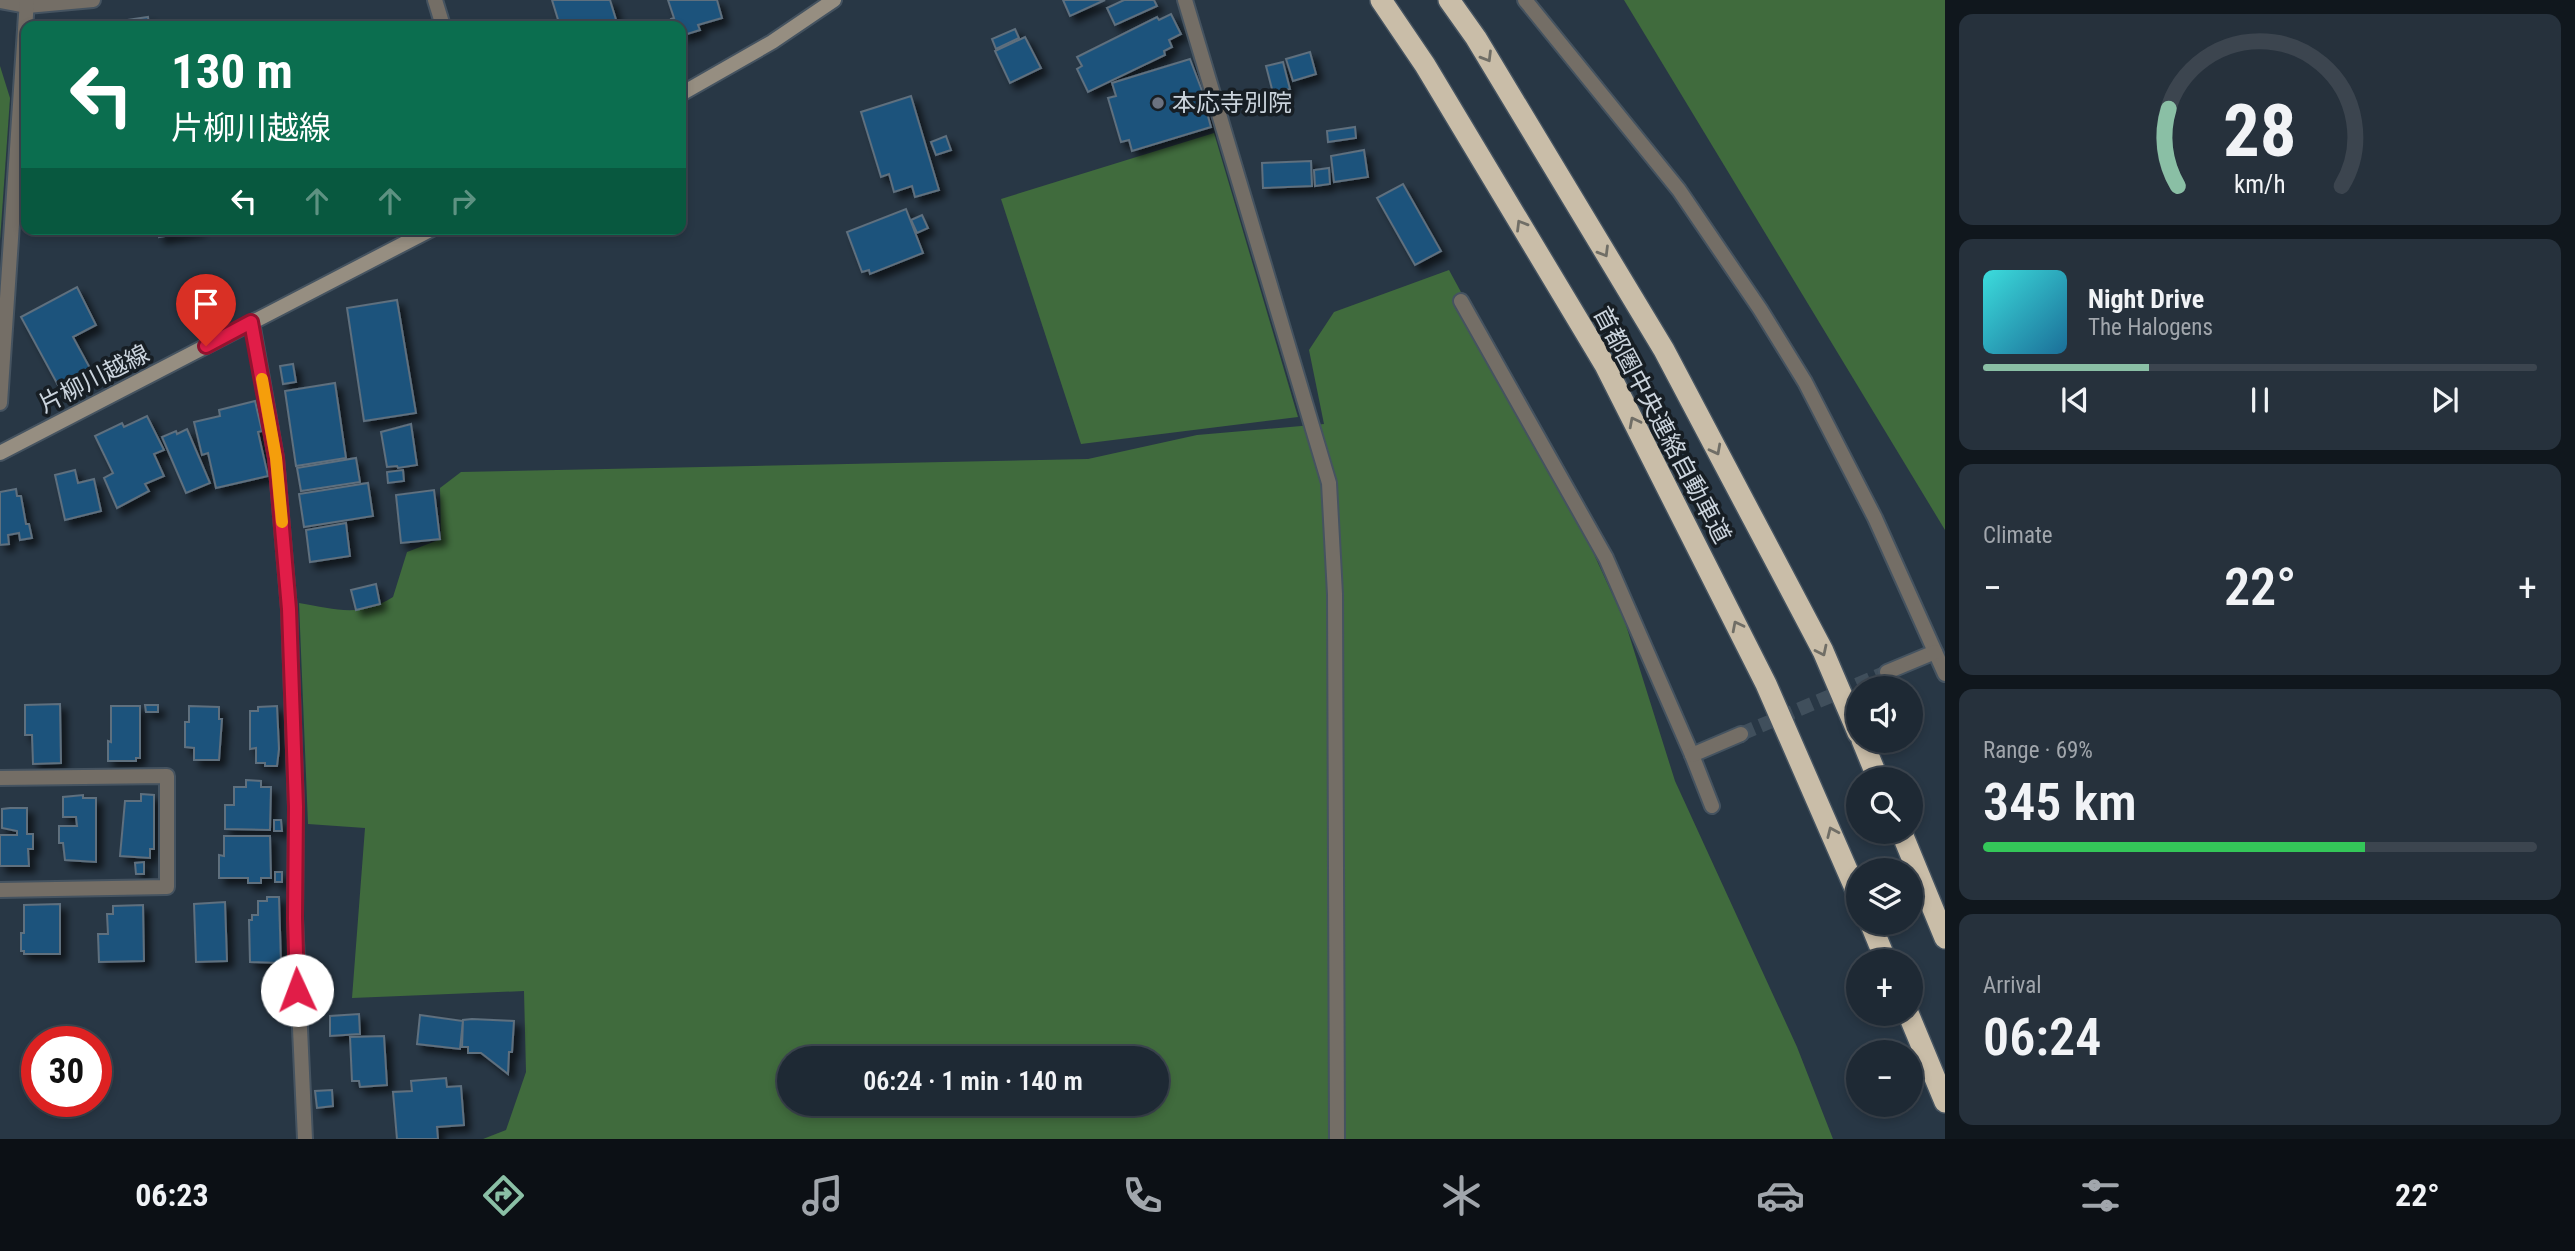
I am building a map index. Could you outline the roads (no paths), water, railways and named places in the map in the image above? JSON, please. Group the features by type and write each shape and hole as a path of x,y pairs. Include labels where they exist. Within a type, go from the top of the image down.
{"highway":[{"name":"首都圏中央連絡自動車道","path":"1381,0 1425,65 1605,365 1766,684 1846,867"},
{"name":"首都圏中央連絡自動車道","path":"1450,0 1476,38 1664,350 1823,650 1846,705"},
{"path":"1906,844 1945,938"},
{"path":"1913,1026 1945,1102"}],"main road":[{"path":"686,91 772,41 834,0"},
{"name":"片柳川越線","path":"0,453 420,235"}],"street":[{"path":"0,1 27,3 93,0"},
{"path":"435,0 441,21"},
{"path":"1185,0 1329,483 1335,594 1338,1139"},
{"path":"1525,0 1679,190 1760,309 1805,382 1869,506 1945,674"},
{"path":"26,21 27,3"},
{"path":"0,403 21,92"},
{"path":"1461,301 1606,558 1712,806"},
{"path":"251,322 276,458 289,609 296,807 295,918 305,1139"},
{"path":"1887,672 1935,652"},
{"path":"1692,755 1741,734"},
{"path":"0,778 167,776 167,887 0,890"}],"tunnel":[{"path":"1741,734 1887,672"}],"place":[{"name":"本応寺別院","path":"1158,103"}]}
